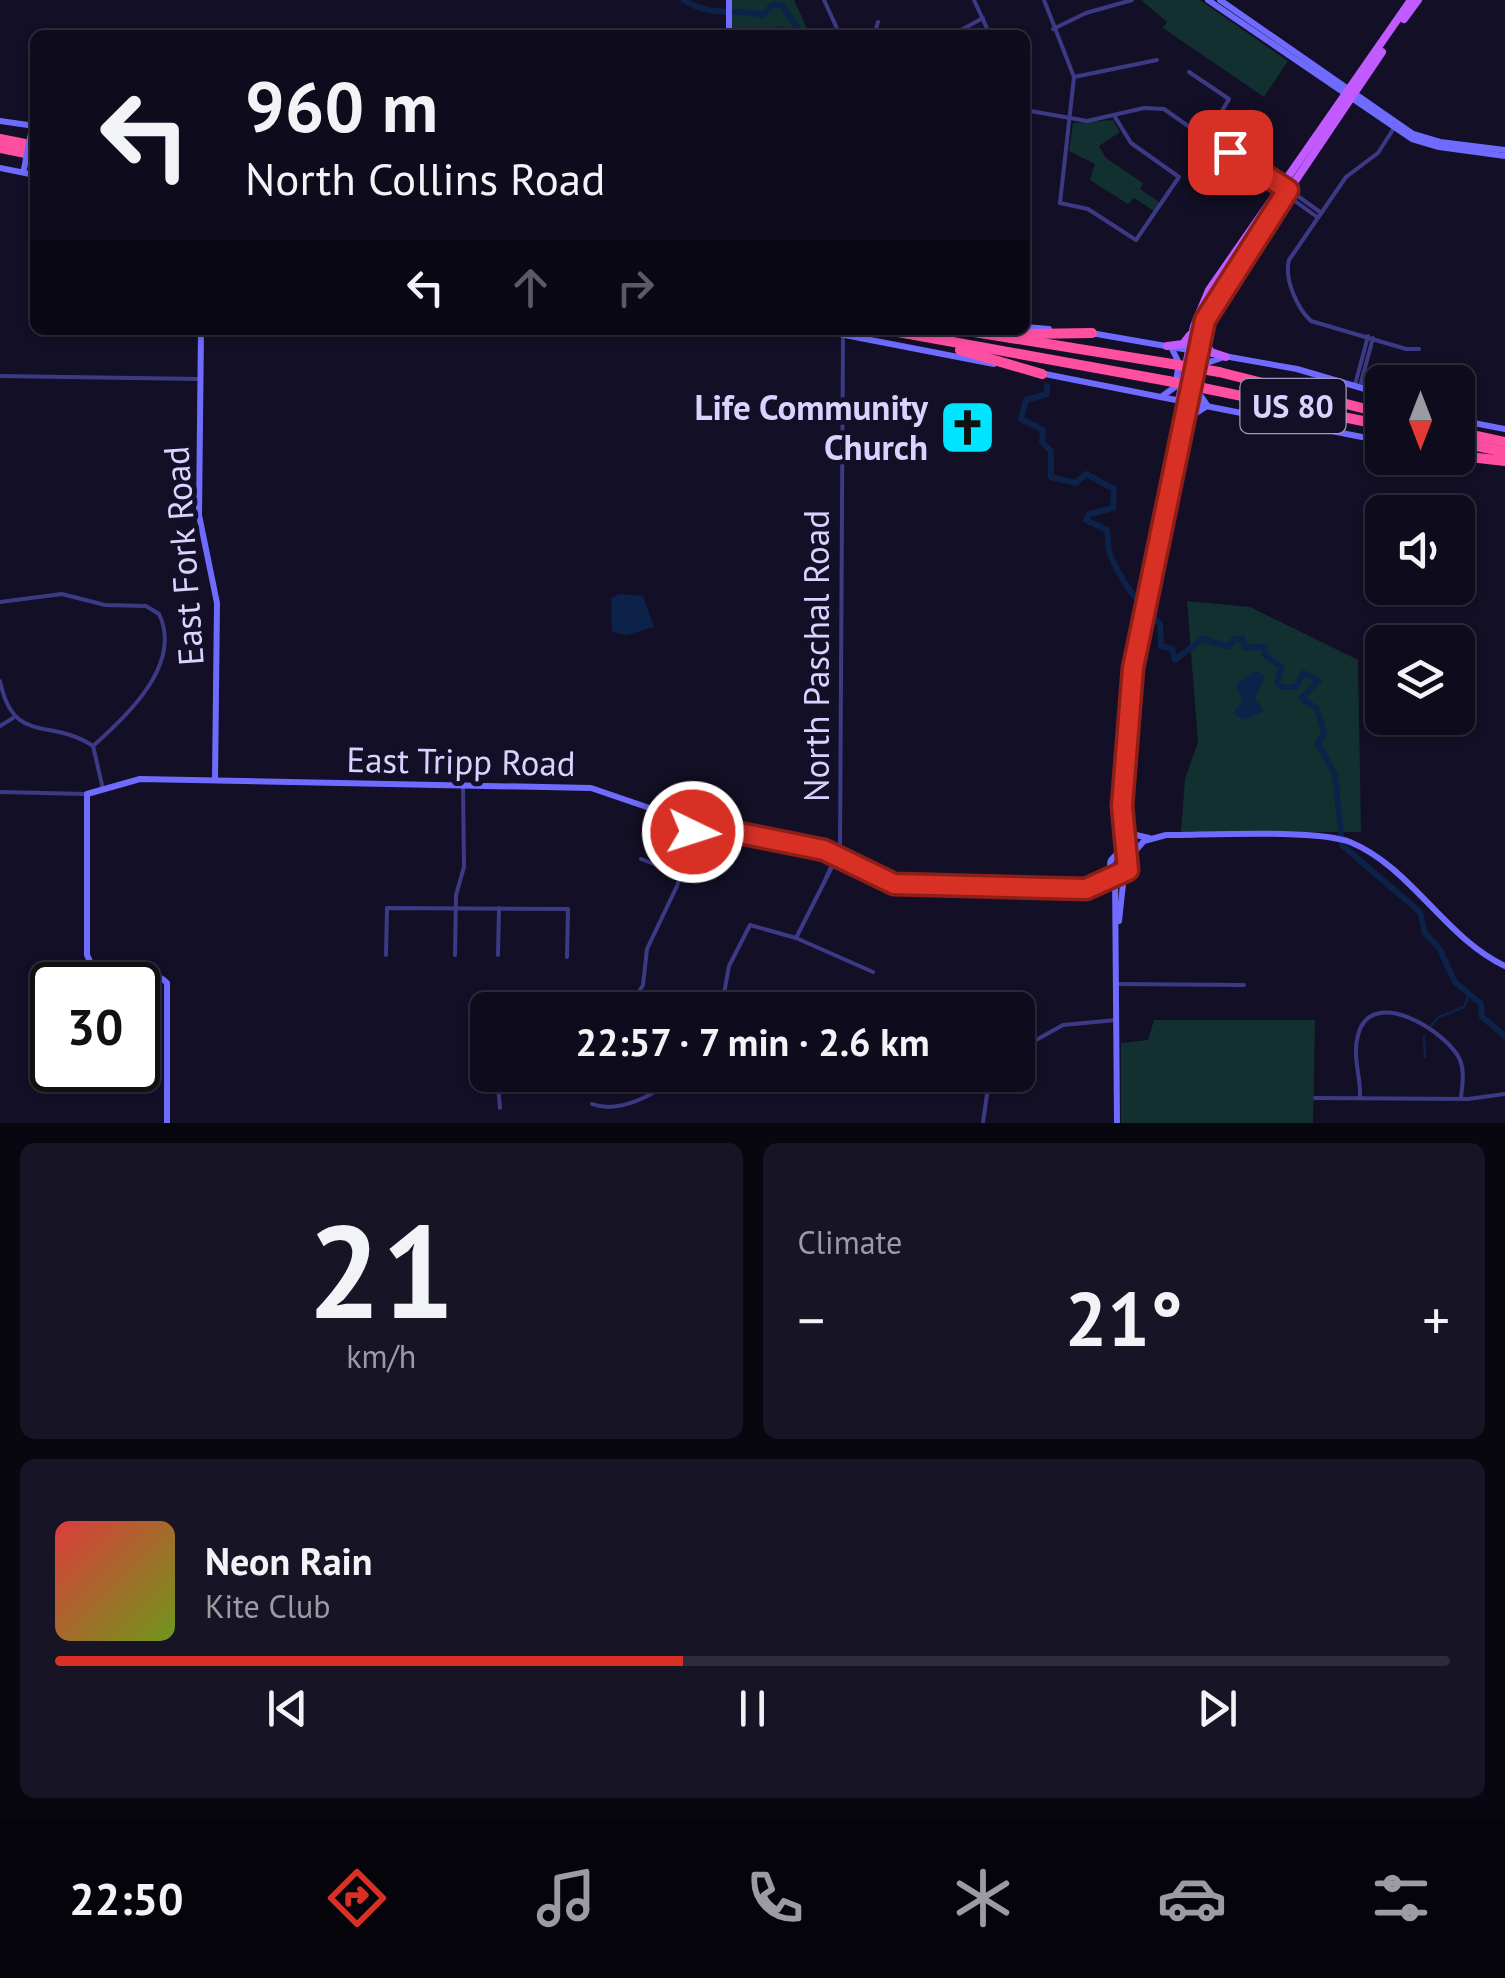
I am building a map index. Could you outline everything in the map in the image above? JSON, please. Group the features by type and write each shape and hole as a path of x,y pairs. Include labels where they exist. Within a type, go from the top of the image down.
{"highway":[{"path":"0,139 30,145"},
{"path":"0,148 30,154"},
{"path":"1030,332 1092,334"},
{"path":"915,335 1042,374"},
{"name":"US 80","path":"917,335 1365,421"},
{"name":"US 80","path":"993,335 1219,372 1365,409"},
{"path":"1475,436 1505,442"},
{"path":"1475,446 1505,452"},
{"path":"1475,458 1505,463"}],"main road":[{"path":"1194,352 1205,320 1234,264 1414,0"},
{"path":"1167,346 1183,344 1209,290 1234,264"},
{"path":"1183,402 1194,352 1194,326"},
{"path":"1201,337 1211,352 1226,357"}],"street":[{"path":"824,0 838,30"},
{"path":"974,0 988,30"},
{"path":"1044,0 1053,30 1068,51 1074,77 1060,203 1088,209 1136,240 1179,177 1131,143 1115,117"},
{"path":"1053,30 1086,13 1132,0"},
{"path":"1208,0 1350,94"},
{"path":"1220,0 1430,146 1505,153"},
{"path":"729,4 729,30"},
{"path":"961,30 982,18"},
{"path":"876,30 878,22"},
{"path":"1074,77 1157,60"},
{"path":"1189,72 1229,99 1206,136"},
{"path":"1030,111 1070,120 1115,117 1157,108 1206,136 1320,215"},
{"path":"0,121 30,127"},
{"path":"1396,126 1378,153 1346,177 1287,266 1301,310 1311,321 1406,350 1419,349"},
{"path":"24,171 30,142"},
{"path":"0,168 30,173"},
{"path":"1030,328 1167,346 1365,388"},
{"name":"East Fork Road","path":"201,335 200,531 217,603 215,779"},
{"path":"844,335 1365,437"},
{"name":"North Paschal Road","path":"838,857 844,335"},
{"path":"1358,385 1371,337"},
{"path":"1161,397 1174,387 1179,363 1167,346"},
{"path":"1208,406 1198,398 1204,364 1226,357"},
{"path":"0,376 200,379"},
{"path":"1161,397 1179,424"},
{"path":"1086,889 1100,880 1120,848 1127,698 1183,402"},
{"path":"1179,424 1208,406"},
{"path":"1475,423 1505,429"},
{"path":"1139,626 1138,610 1145,591"},
{"path":"0,602 62,594 105,606 146,606 159,614 165,637 162,660 124,720 93,746"},
{"path":"0,681 4,703 13,718 93,746"},
{"path":"0,726 13,718"},
{"path":"93,746 103,790"},
{"name":"East Tripp Road","path":"0,792 88,794 154,778 596,789 695,824 809,846 894,884 1086,889 1118,874"},
{"path":"455,955 454,908 464,867 465,785"},
{"path":"88,794 89,962 100,971 150,973 167,983 167,1123"},
{"path":"1120,800 1128,860"},
{"path":"638,992 647,949 681,874 695,824"},
{"path":"1122,832 1150,838 1336,838 1348,842 1382,862 1457,931 1505,966"},
{"path":"1117,1123 1118,874 1150,838"},
{"path":"796,938 838,857"},
{"path":"641,859 681,874"},
{"path":"1112,860 1128,860"},
{"path":"1112,860 1118,874 1118,922"},
{"path":"1098,886 1118,890"},
{"path":"386,955 387,908 499,908 568,909 567,957"},
{"path":"498,956 499,908"},
{"path":"725,992 729,966 750,925 796,938 874,972"},
{"path":"1117,984 1244,984"},
{"path":"1360,1097 1356,1064 1360,1030 1367,1018 1390,1010 1409,1017 1451,1047 1462,1065 1460,1098"},
{"path":"1035,1041 1063,1026 1117,1020"},
{"path":"498,1092 500,1108"},
{"path":"592,1104 613,1106 653,1092"},
{"path":"983,1123 989,1092"},
{"path":"1315,1098 1460,1098 1505,1094"}],"green space":[{"path":"732,0 794,0 808,30 732,30"},
{"path":"1141,0 1200,0 1288,61 1264,97 1163,28 1167,22"},
{"path":"1113,120 1120,132 1099,146 1106,158 1143,183 1140,189 1159,202 1154,211 1134,198 1128,204 1090,180 1095,164 1069,151 1073,123"},
{"path":"1187,601 1250,607 1358,660 1361,832 1181,832 1185,779 1198,742"},
{"path":"1154,1020 1315,1020 1313,1123 1121,1123 1121,1043 1148,1040"}],"water":[{"path":"620,594 643,596 654,627 627,635 612,632 611,598"},
{"path":"1256,670 1265,676 1255,699 1264,711 1244,720 1233,713 1242,702 1236,684"}],"waterway":[{"path":"684,0 714,11 762,15 774,4 783,6 796,30"},
{"path":"779,30 782,30"},
{"path":"1047,386 1047,394 1026,400 1021,419 1043,430 1042,442 1051,451 1051,477 1076,483 1086,474 1114,489 1113,508 1089,514 1086,520 1107,530 1109,551 1120,574 1160,624 1161,646 1172,649 1175,660 1202,639 1229,647 1234,639 1242,638 1245,648 1265,647 1264,654 1281,667 1277,683 1281,687 1296,687 1303,673 1319,681 1301,698 1317,709 1324,732 1318,744 1335,774 1342,845 1420,912 1425,933 1439,948 1455,982 1481,1004 1482,1017 1505,1036"},
{"path":"1430,1027 1439,1017 1464,1007 1469,995"},
{"path":"1424,1036 1425,1057"}],"place":[{"name":"Life Community Church","path":"967,427"}],"route":[{"path":"693,832 695,824 809,846 894,884 1086,889 1130,868 1122,830 1122,806 1133,668 1205,320 1288,190 1230,152"}]}
